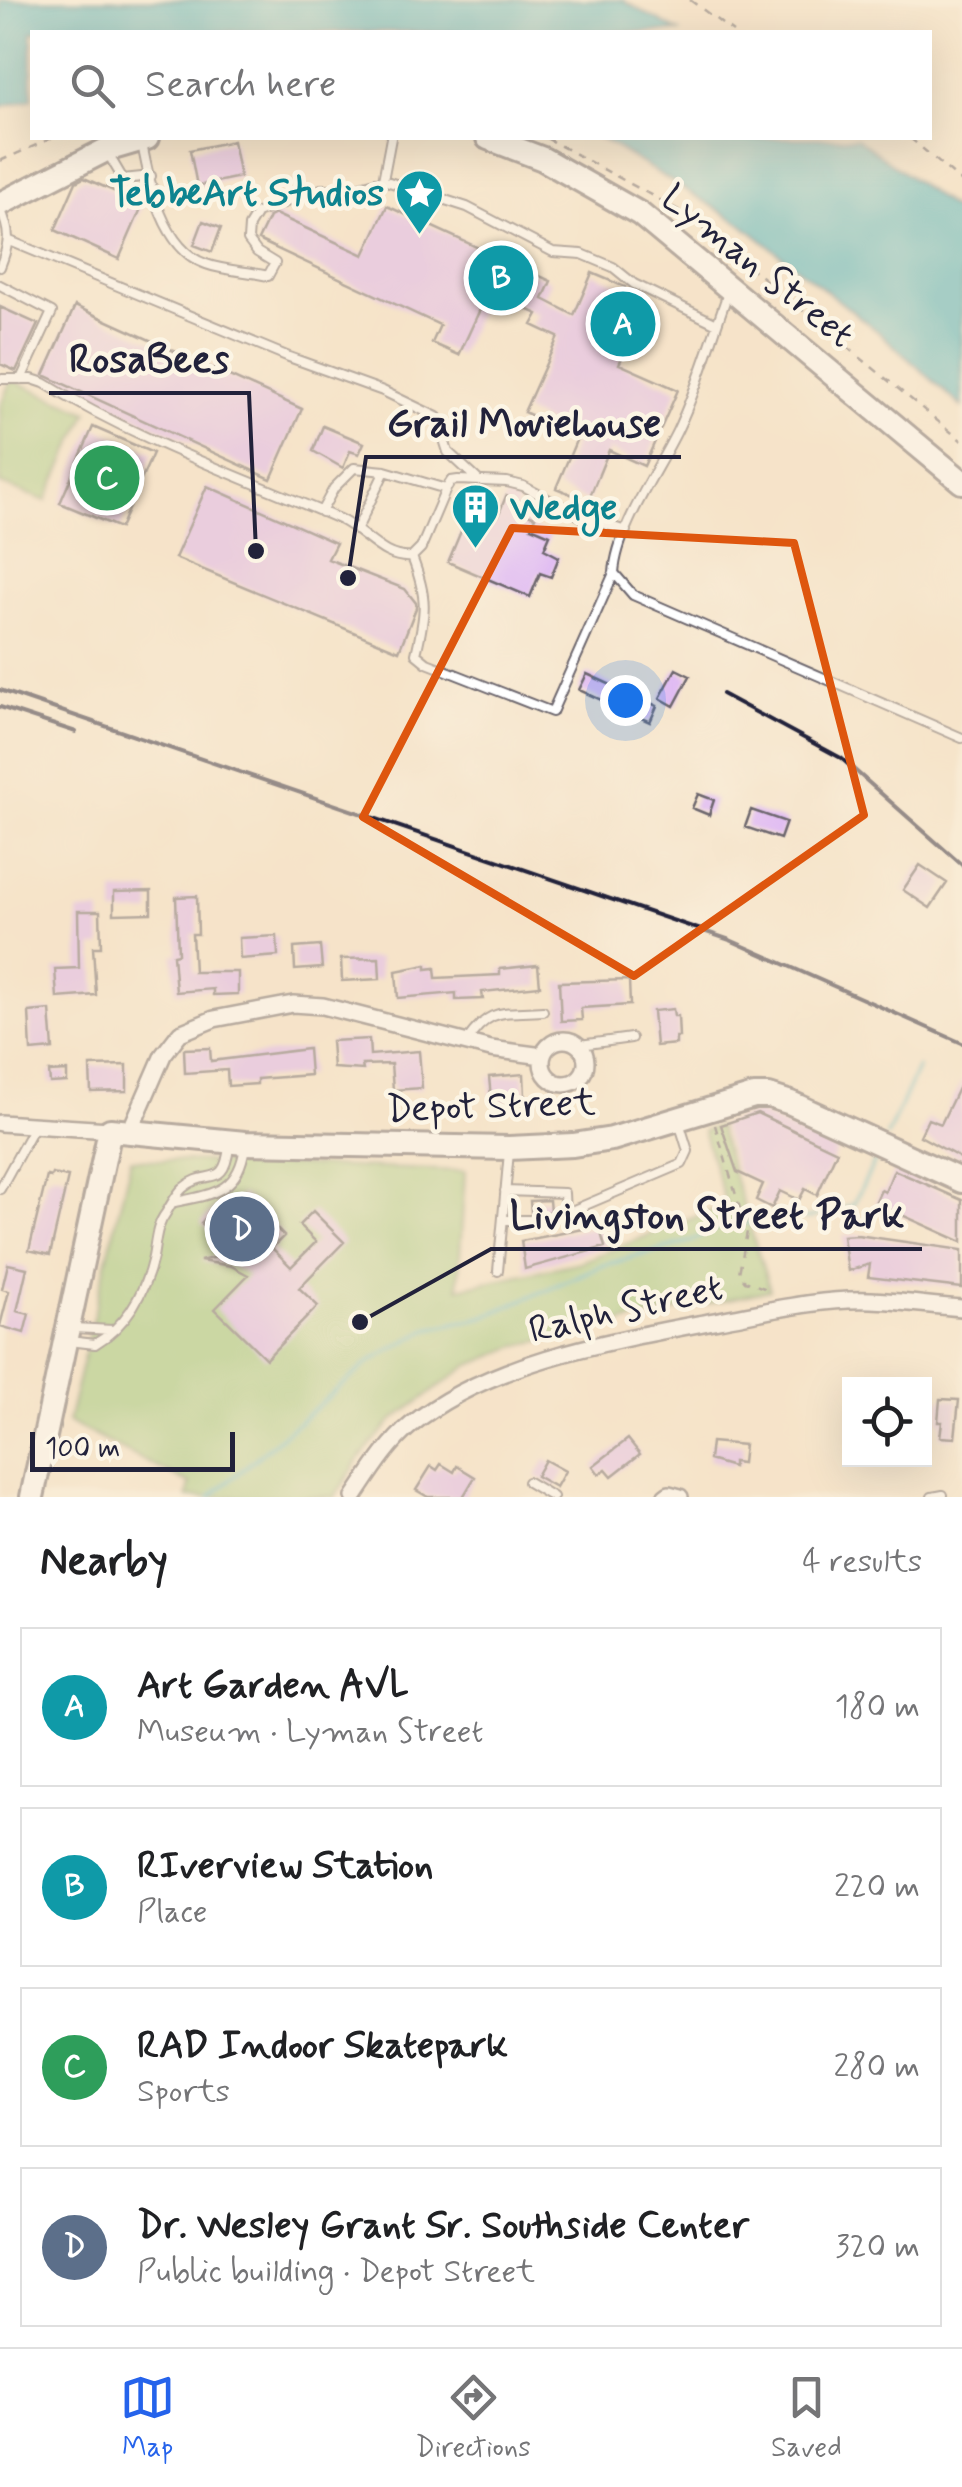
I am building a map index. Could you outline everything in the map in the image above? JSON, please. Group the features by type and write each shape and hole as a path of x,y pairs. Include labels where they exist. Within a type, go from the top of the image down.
{"street":[{"path":"0,206 106,150 138,140"},
{"name":"Lyman Street","path":"494,140 543,158 640,214 962,482"},
{"path":"32,1497 66,1334 120,1130 180,1033 214,1019 293,1004 323,1006 466,1042 543,1056"},
{"path":"561,1039 580,1045 585,1054 584,1073 567,1084 548,1078 543,1070 543,1056 552,1042 561,1039"},
{"name":"Depot Street","path":"0,1122 238,1142 509,1148 592,1142 762,1095 791,1103 962,1181"},
{"name":"Ralph Street","path":"354,1497 409,1426 471,1386 524,1366 646,1334 784,1308 868,1300 962,1308"},
{"path":"665,1497 680,1497"}],"lane":[{"path":"144,140 150,176 165,223 190,256 209,266 268,276 274,262 257,252 248,240 249,226 257,213 321,189 348,189 383,180 467,207 553,252 582,254 613,267 634,284 717,324"},
{"path":"383,180 392,140"},
{"path":"106,150 123,179 150,176"},
{"path":"0,206 10,230 0,267"},
{"path":"10,241 437,417 448,452 478,480"},
{"path":"0,286 52,312 22,379"},
{"path":"412,558 425,589 424,621 416,654 427,663 552,712 614,572 626,531 678,430 707,359 729,289"},
{"path":"0,380 44,384 206,465 357,529 388,554 400,558 412,558 422,548 451,482 478,480 524,486 582,517 626,531"},
{"path":"321,512 334,488 354,468 386,472 446,490"},
{"path":"357,529 386,472"},
{"path":"614,572 634,595 962,738"},
{"path":"466,1042 482,1019 495,1014 543,1011"},
{"path":"580,1045 630,1038"},
{"path":"502,1220 539,1221 566,1214 682,1164 688,1152 678,1121"},
{"path":"0,1189 35,1125"},
{"path":"175,1202 230,1185 238,1176 238,1142"},
{"path":"66,1334 95,1344 136,1305 147,1280 158,1226 183,1188 220,1175 238,1142"},
{"path":"498,1271 509,1148"},
{"path":"505,1192 564,1193 566,1214"},
{"path":"528,1482 552,1497"}],"path":[{"path":"690,0 731,30"},
{"path":"0,161 47,140"},
{"path":"550,140 684,213 962,441"},
{"path":"912,140 962,182"},
{"path":"715,1125 746,1226 739,1273 745,1281 764,1288 769,1303"}],"highlighted area":[{"path":"512,528 794,543 864,815 634,976 363,817"}],"green space":[{"path":"11,380 88,412 46,501 0,484 0,406"},
{"path":"718,1126 770,1290 517,1346 468,1366 393,1420 361,1456 335,1497 187,1497 190,1484 68,1422 131,1159 465,1171 458,1288 580,1262 726,1205 703,1131"}],"water":[{"path":"0,0 622,0 675,30 30,30 30,100 0,107"},
{"path":"603,140 860,140 962,216 962,407 881,334 740,223"}],"building":[{"path":"233,141 240,177 197,186 190,150"},
{"path":"84,178 143,204 119,259 55,230 76,182"},
{"path":"387,206 551,281 543,299 574,315 592,273 625,287 614,312 639,322 619,364 678,390 644,466 609,450 588,501 556,488 578,436 524,412 558,337 532,325 538,314 488,292 459,355 432,343 440,325 258,240 269,217 275,214 364,255"},
{"path":"203,221 221,228 212,252 194,245"},
{"path":"75,306 302,409 271,479 44,375"},
{"path":"0,307 38,324 16,371 0,364"},
{"path":"323,426 364,443 359,454 350,451 343,468 313,451"},
{"path":"93,427 153,453 120,528 60,503"},
{"path":"207,486 336,543 328,559 405,589 416,608 399,651 175,558"},
{"path":"506,496 519,501 516,509 535,517 531,527 550,535 544,549 559,557 551,577 540,573 530,597 448,562 472,505 498,516"},
{"path":"676,669 690,676 674,706 660,698"},
{"path":"587,674 657,706 650,722 579,690"},
{"path":"698,794 714,800 709,815 692,808"},
{"path":"751,810 786,822 780,839 745,827"},
{"path":"920,865 947,883 930,908 903,890"},
{"path":"151,891 151,913 114,914 114,892"},
{"path":"197,896 198,934 192,934 194,972 238,972 238,994 213,995 213,989 176,992 176,897"},
{"path":"78,911 100,911 101,947 93,947 96,995 57,998 55,969 79,968"},
{"path":"277,936 278,956 240,959 239,938"},
{"path":"320,946 322,968 295,970 294,948"},
{"path":"379,958 380,979 342,981 341,959"},
{"path":"426,965 426,969 435,968 436,978 500,975 500,969 538,965 540,986 482,992 483,999 456,1000 456,993 398,998 396,971"},
{"path":"629,980 630,1005 581,1008 582,1020 561,1021 559,982"},
{"path":"673,1009 674,1016 678,1016 676,1044 656,1046 653,1011"},
{"path":"50,1010 53,1049 31,1051 29,1012"},
{"path":"369,1039 370,1055 419,1051 422,1088 393,1090 391,1064 362,1065 363,1070 333,1068 331,1041"},
{"path":"210,1048 211,1061 308,1049 310,1075 257,1079 257,1084 228,1086 227,1070 185,1073 184,1049"},
{"path":"127,1065 127,1091 91,1092 90,1066"},
{"path":"67,1071 67,1082 50,1083 49,1072"},
{"path":"524,1074 525,1096 502,1101 501,1097 491,1098 489,1077"},
{"path":"962,1080 962,1159 920,1136 928,1119 941,1124"},
{"path":"757,1113 837,1151 817,1195 805,1189 799,1200 780,1191 772,1208 756,1200 763,1184 737,1172 721,1125"},
{"path":"894,1170 962,1200 962,1242 875,1203 881,1190 885,1192"},
{"path":"47,1176 68,1177 50,1255 29,1250"},
{"path":"242,1194 284,1236 272,1248 291,1267 316,1242 299,1225 313,1211 344,1242 299,1288 318,1306 266,1359 215,1309 248,1275 231,1266 200,1261 233,1253 201,1223 222,1201 229,1207"},
{"path":"549,1200 550,1212 531,1212 530,1201"},
{"path":"599,1226 605,1247 525,1269 521,1241"},
{"path":"843,1236 962,1250 962,1288 868,1277 870,1264 848,1271"},
{"path":"8,1264 27,1268 17,1311 29,1314 24,1333 0,1326 9,1291 2,1289"},
{"path":"940,1399 959,1400 955,1438 940,1437"},
{"path":"628,1439 640,1454 612,1476 606,1469 599,1474 593,1466"},
{"path":"711,1442 744,1445 742,1463 733,1462 733,1467 709,1460"},
{"path":"545,1460 565,1471 556,1487 536,1476"},
{"path":"441,1464 454,1472 457,1466 475,1477 463,1497 428,1497 416,1490 431,1466 437,1470"}],"waterway":[{"path":"887,1136 918,1067"},
{"path":"210,1497 371,1361 428,1329 483,1317 601,1266 692,1241 722,1225 809,1218 853,1205 879,1153"}],"railway":[{"path":"0,690 730,940 962,1043"},
{"path":"722,694 841,758 962,865"},
{"path":"0,707 76,732"}],"place":[{"name":"TebbeArt Studios","path":"419,236"},
{"name":"RIverview Station","path":"501,278"},
{"name":"Art Garden AVL","path":"623,324"},
{"name":"RAD Indoor Skatepark","path":"107,478"},
{"name":"Wedge","path":"475,550"},
{"name":"RosaBees","path":"256,551"},
{"name":"Grail Moviehouse","path":"348,578"},
{"name":"Dr. Wesley Grant Sr. Southside Center","path":"242,1229"},
{"name":"Livingston Street Park","path":"360,1322"}]}
